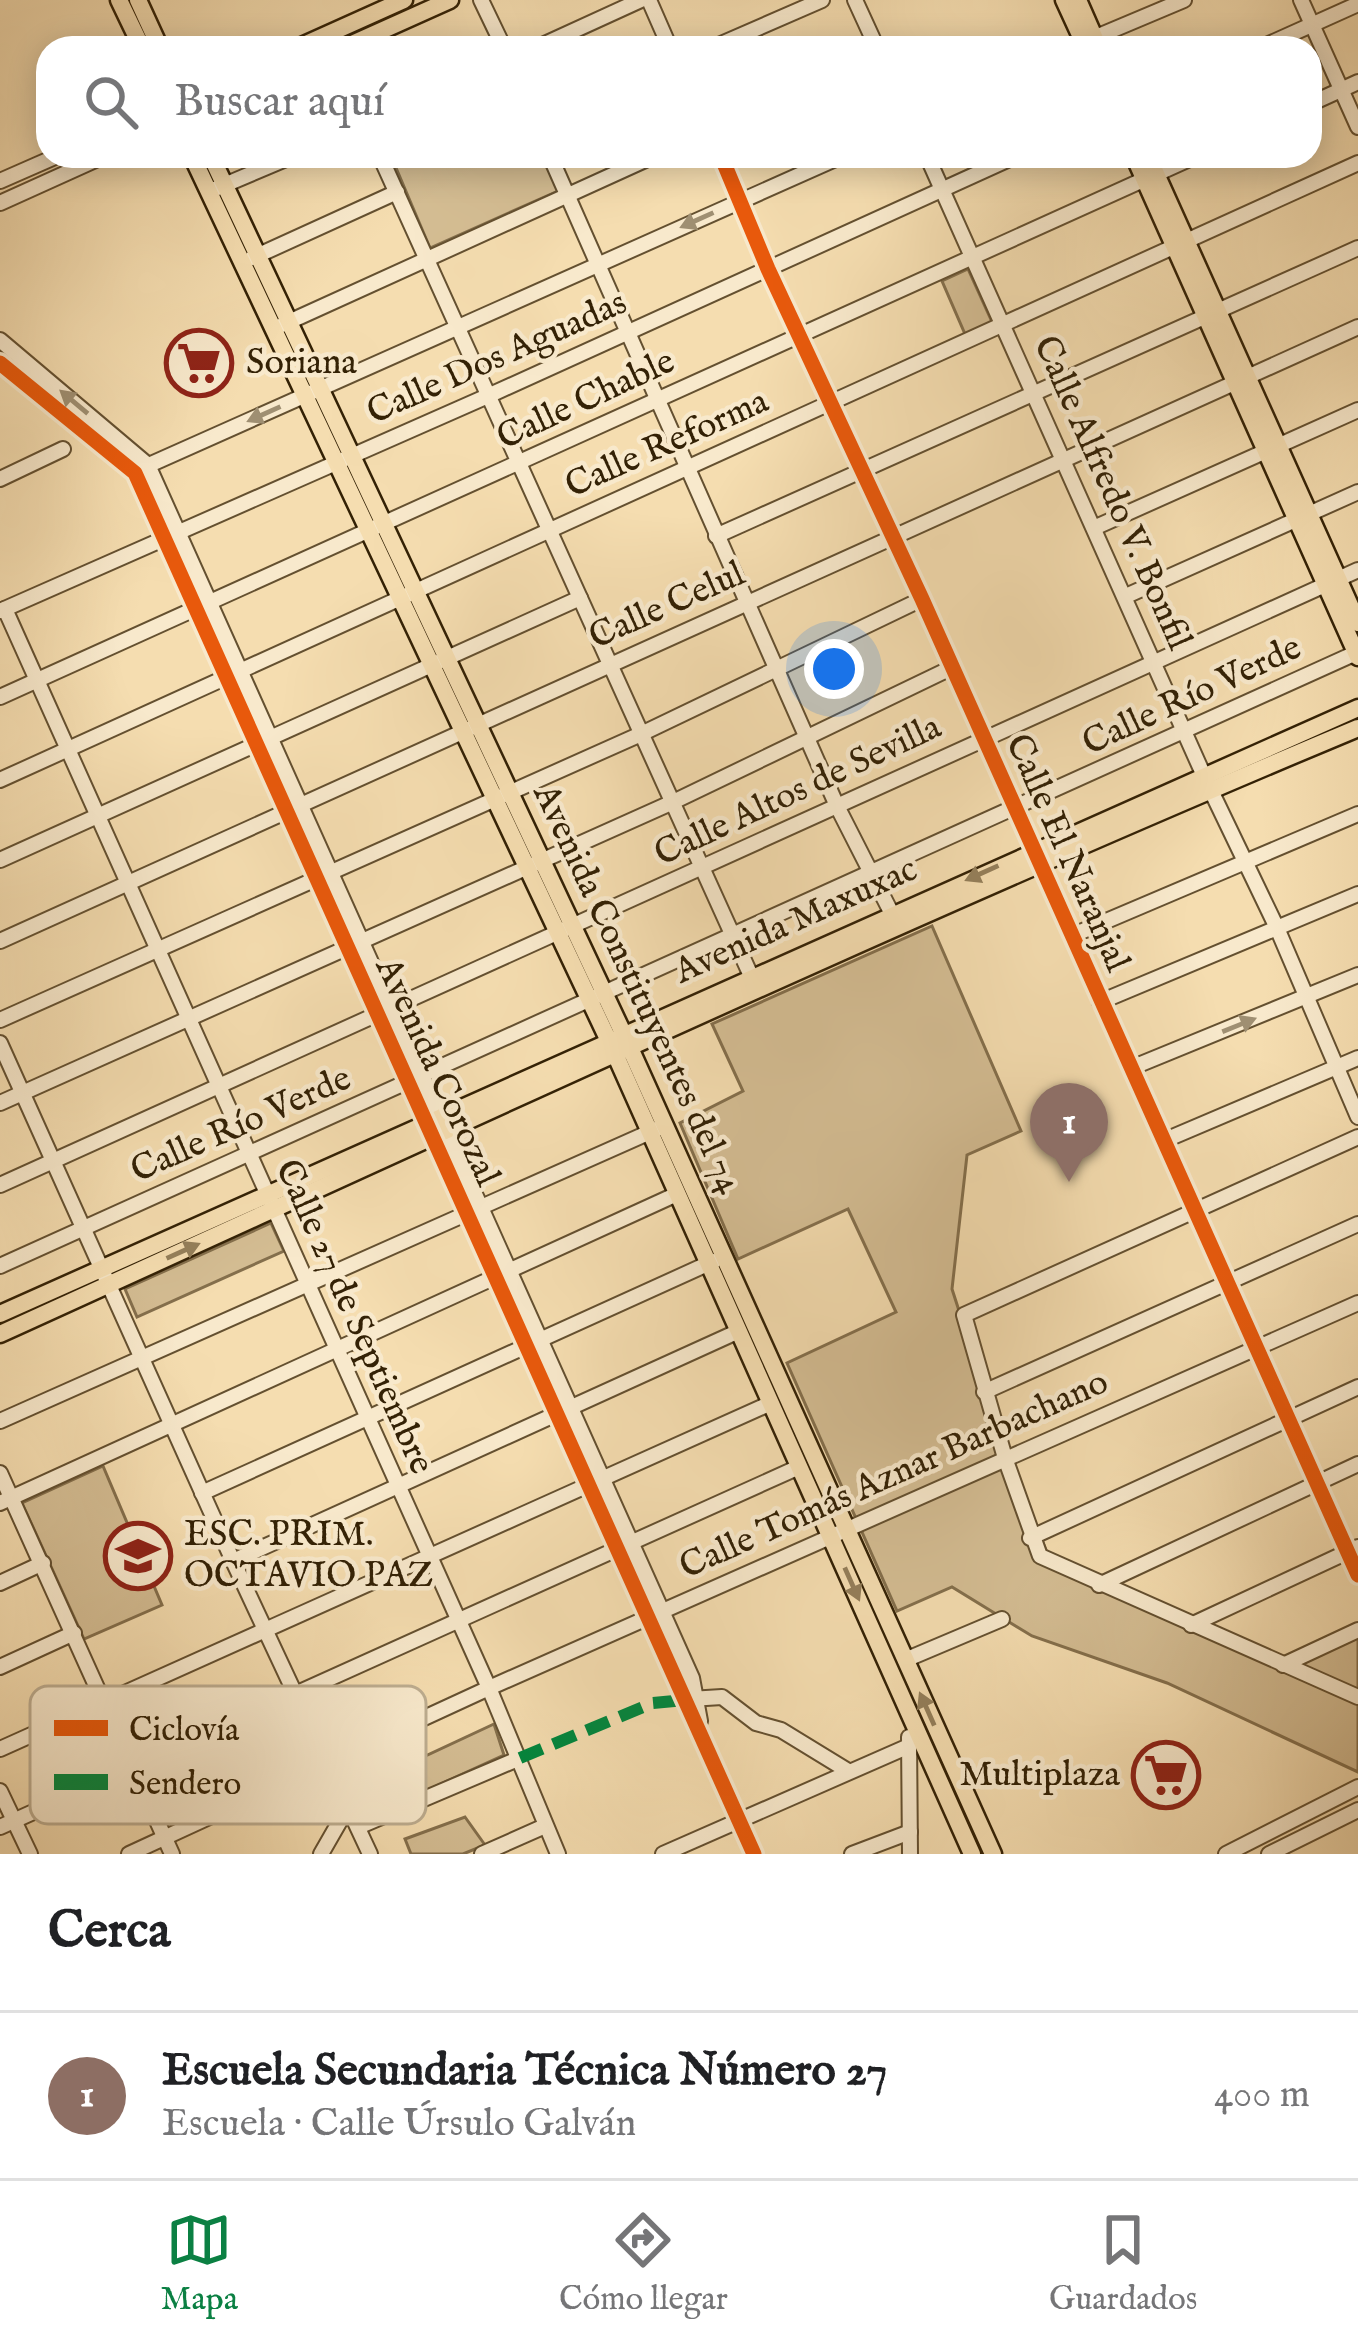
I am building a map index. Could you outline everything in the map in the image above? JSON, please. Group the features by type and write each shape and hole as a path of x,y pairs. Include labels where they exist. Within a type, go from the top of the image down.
{"main road":[{"path":"119,0 136,36"},
{"path":"138,0 154,36"},
{"path":"339,36 404,0"},
{"path":"370,36 450,0"},
{"path":"1064,0 1086,36"},
{"path":"1078,0 1089,36"},
{"name":"Avenida Constituyentes del 74","path":"201,168 217,189 250,258 620,1045 838,1532 972,1854"},
{"name":"Avenida Constituyentes del 74","path":"213,168 217,189"},
{"path":"1143,168 1332,582 1358,654"},
{"path":"1149,168 1150,177"},
{"path":"1332,582 1358,623"},
{"name":"Avenida Maxuxac","path":"0,1314 274,1212 439,1128 1208,783 1358,708"},
{"name":"Avenida Maxuxac","path":"1208,783 1358,728"},
{"name":"Avenida Maxuxac","path":"620,1045 892,914 1037,858"},
{"name":"Avenida Maxuxac","path":"0,1334 266,1193 439,1128"},
{"name":"Avenida Constituyentes del 74","path":"657,1128 677,1194 716,1260 739,1331 762,1363 771,1403 799,1467 905,1660 993,1854"}],"street":[{"path":"481,0 498,36"},
{"path":"563,36 645,0 664,36"},
{"path":"740,36 822,0"},
{"path":"855,0 872,36"},
{"path":"1108,36 1184,0"},
{"path":"1301,0 1317,36"},
{"path":"1287,36 1358,4"},
{"path":"1322,47 1358,127"},
{"path":"1322,99 1358,82"},
{"name":"Calle Reforma","path":"0,780 1358,163"},
{"path":"0,182 36,166"},
{"path":"0,203 78,168"},
{"path":"217,189 265,168"},
{"path":"386,168 752,978"},
{"path":"555,168 837,806 892,914"},
{"path":"281,325 627,168"},
{"name":"Calle El Naranjal","path":"726,168 1316,1483 1352,1550 1358,1576"},
{"path":"141,469 814,168"},
{"name":"Calle Alfredo V. Bonfil","path":"933,168 1358,1117"},
{"name":"Calle Dos Aguadas","path":"2,610 989,168"},
{"name":"Calle Chable","path":"0,698 1170,168"},
{"path":"22,172 29,190"},
{"path":"250,258 398,192"},
{"path":"716,536 1358,248"},
{"name":"Calle Celul","path":"0,941 1358,327"},
{"name":"Avenida Corozal","path":"0,340 141,469 655,1614 704,1743 754,1854"},
{"name":"Avenida Corozal","path":"0,363 141,469"},
{"path":"1096,527 1358,410"},
{"path":"0,478 63,449"},
{"path":"1126,596 1358,492"},
{"name":"Calle Altos de Sevilla","path":"0,1185 1358,570"},
{"path":"0,860 580,598"},
{"path":"0,1021 641,734 922,599"},
{"name":"Calle 27 de Septiembre","path":"2,610 489,1688 558,1854"},
{"name":"Calle Río Verde","path":"0,1266 1358,654"},
{"path":"0,1103 673,802 951,668"},
{"path":"1071,936 1358,814"},
{"path":"1100,1002 1358,894"},
{"path":"1131,1068 1358,975"},
{"path":"0,1043 232,1561 293,1686"},
{"path":"1163,1141 1358,1058"},
{"path":"0,1421 657,1128"},
{"path":"1358,1137 964,1315 1030,1538 1040,1556 1358,1697"},
{"path":"6,1500 677,1194"},
{"path":"984,1392 1358,1224"},
{"path":"202,1492 716,1260"},
{"name":"Calle Tomás Aznar Barbachano","path":"426,1717 1358,1303"},
{"path":"232,1561 739,1331"},
{"path":"1030,1538 1358,1387"},
{"path":"147,1686 427,1555 771,1403"},
{"path":"1099,1585 1358,1464"},
{"path":"317,1686 799,1467"},
{"path":"0,1473 6,1500 43,1563 98,1686"},
{"path":"1191,1625 1352,1550"},
{"path":"0,1582 43,1563"},
{"name":"Avenida Corozal","path":"655,1614 688,1671 690,1699"},
{"path":"905,1660 1002,1618"},
{"path":"1282,1665 1358,1630"},
{"path":"0,1667 74,1633"},
{"path":"688,1671 756,1723 782,1730 848,1771"},
{"path":"690,1699 722,1697"},
{"path":"910,1714 910,1854"},
{"path":"0,1749 30,1737"},
{"path":"663,1854 909,1746"},
{"path":"426,1798 520,1758"},
{"path":"1226,1854 1358,1787"},
{"path":"0,1791 7,1823 30,1854"},
{"path":"1270,1832 1276,1852 1358,1810"},
{"path":"159,1824 172,1854"},
{"name":"Calle Tomás Aznar Barbachano","path":"129,1854 195,1824"},
{"path":"321,1854 338,1824"},
{"path":"356,1824 370,1854"},
{"path":"358,1827 365,1824"},
{"path":"482,1854 545,1826"},
{"path":"852,1854 910,1832"}],"shaded area":[{"path":"396,168 551,168 558,191 430,248"},
{"path":"968,269 992,322 965,334 942,281"},
{"path":"932,926 1021,1131 967,1155 952,1289 1002,1444 1049,1557 1286,1664 1358,1637 1358,1772 1167,1683 1032,1636 952,1587 897,1611 787,1363 896,1312 848,1209 738,1259 680,1123 743,1091 712,1024"},
{"path":"271,1223 284,1251 137,1317 125,1289"},
{"path":"103,1466 162,1605 84,1639 22,1503"},
{"path":"494,1724 504,1755 426,1791 426,1756"},
{"path":"465,1817 485,1845 463,1854 411,1854 405,1839"}],"marked path":[{"path":"520,1758 653,1703 685,1700"}],"cycle path":[{"path":"726,168 1358,1575"},
{"path":"0,363 135,473 754,1854"}],"place":[{"name":"Soriana","path":"199,363"},
{"name":"Escuela Secundaria Técnica Número 27","path":"1069,1182"},
{"name":"ESC. PRIM. OCTAVIO PAZ","path":"138,1556"},
{"name":"Multiplaza","path":"1166,1775"}]}
